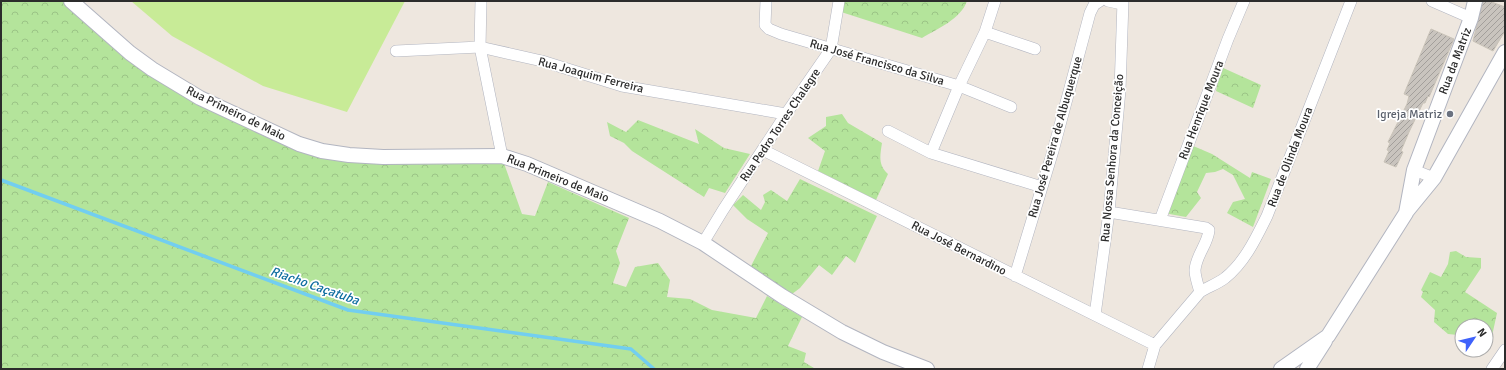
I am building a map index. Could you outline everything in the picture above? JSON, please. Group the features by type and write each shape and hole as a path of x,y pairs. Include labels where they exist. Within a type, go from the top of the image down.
{"street":[{"name":"Rua Primeiro de Maio","path":"71,1 130,53 152,69 200,98 299,144 322,152 349,155 383,157 502,156 527,164 660,220 703,243 782,296 842,332 883,352 927,369"},
{"path":"481,1 480,47 502,156"},
{"name":"Rua José Francisco da Silva","path":"766,1 765,25 769,29 780,34 959,86 1011,107"},
{"name":"Rua Pedro Torres Chalegre","path":"703,243 786,114 831,49 839,1"},
{"path":"931,153 959,86 985,32 995,1"},
{"name":"Rua José Pereira de Albuquerque","path":"1015,276 1042,187 1090,13 1094,5 1100,1"},
{"path":"1108,1 1123,3"},
{"name":"Rua Henrique Moura","path":"1160,220 1228,39 1244,1"},
{"name":"Rua de Olinda Moura","path":"1200,292 1216,284 1228,275 1246,255 1258,234 1267,216 1351,1"},
{"path":"1432,1 1471,18"},
{"name":"Rua da Matriz","path":"1406,213 1414,170 1471,18 1475,1"},
{"name":"Rua Nossa Senhora da Conceição","path":"1095,315 1109,212 1120,90 1123,3"},
{"path":"985,32 1035,49"},
{"name":"Rua Joaquim Ferreira","path":"396,51 480,47 542,61 622,86 786,114"},
{"name":"Rua da Matriz","path":"1281,369 1328,336 1406,213 1434,178 1505,52"},
{"path":"888,131 931,153 1042,187"},
{"name":"Rua José Bernardino","path":"763,150 1155,345"},
{"path":"1414,170 1434,178"},
{"path":"1109,212 1206,228 1209,230 1196,262 1195,270 1200,292 1155,345 1148,369"},
{"path":"1307,369 1328,336"},
{"path":"1492,369 1505,350"}],"green space":[{"path":"1,1 67,1 209,103 314,153 501,155 522,214 535,216 548,182 629,218 616,251 620,263 613,283 626,287 635,267 658,263 670,280 667,297 690,299 712,310 756,318 767,296 802,317 788,346 806,353 804,362 814,368 1,369"},
{"path":"131,1 405,1 347,112 263,86 172,36"},
{"path":"841,1 967,1 960,13 954,18 922,38 838,11"},
{"path":"1221,67 1261,85 1253,108 1216,91"},
{"path":"842,114 848,123 882,143 880,156 881,164 888,174 876,200 818,171 825,151 808,138 826,126 826,117"},
{"path":"638,120 699,144 695,129 724,148 750,154 725,193 709,188 704,197 632,151 624,143 610,136 607,122 626,132"},
{"path":"1191,145 1212,154 1250,178 1252,172 1271,179 1253,227 1227,213 1233,202 1245,199 1233,175 1223,169 1206,173 1197,192 1201,198 1186,217 1164,213"},
{"path":"800,179 877,216 855,263 846,256 832,275 819,265 800,288 792,294 751,266 768,233 747,219 733,205 743,195 761,210 765,202 763,195 771,190 787,201"},
{"path":"1456,251 1466,257 1481,258 1481,268 1465,292 1497,313 1494,327 1494,318 1454,318 1454,335 1448,334 1434,322 1435,310 1421,297 1423,292 1421,290 1430,272 1441,277 1448,264 1450,252"}],"building":[{"path":"1483,1 1489,1 1505,7 1505,31 1493,51 1473,41"},
{"path":"1431,29 1454,39 1429,97 1428,96 1425,103 1423,103 1409,132 1401,151 1403,152 1396,167 1384,162 1389,151 1387,150 1390,143 1388,142 1407,104 1409,96 1404,94"}],"waterway":[{"name":"Riacho Caçatuba","path":"1,180 348,310 631,349 654,369"}],"place":[{"name":"Igreja Matriz","path":"1450,114"}]}
